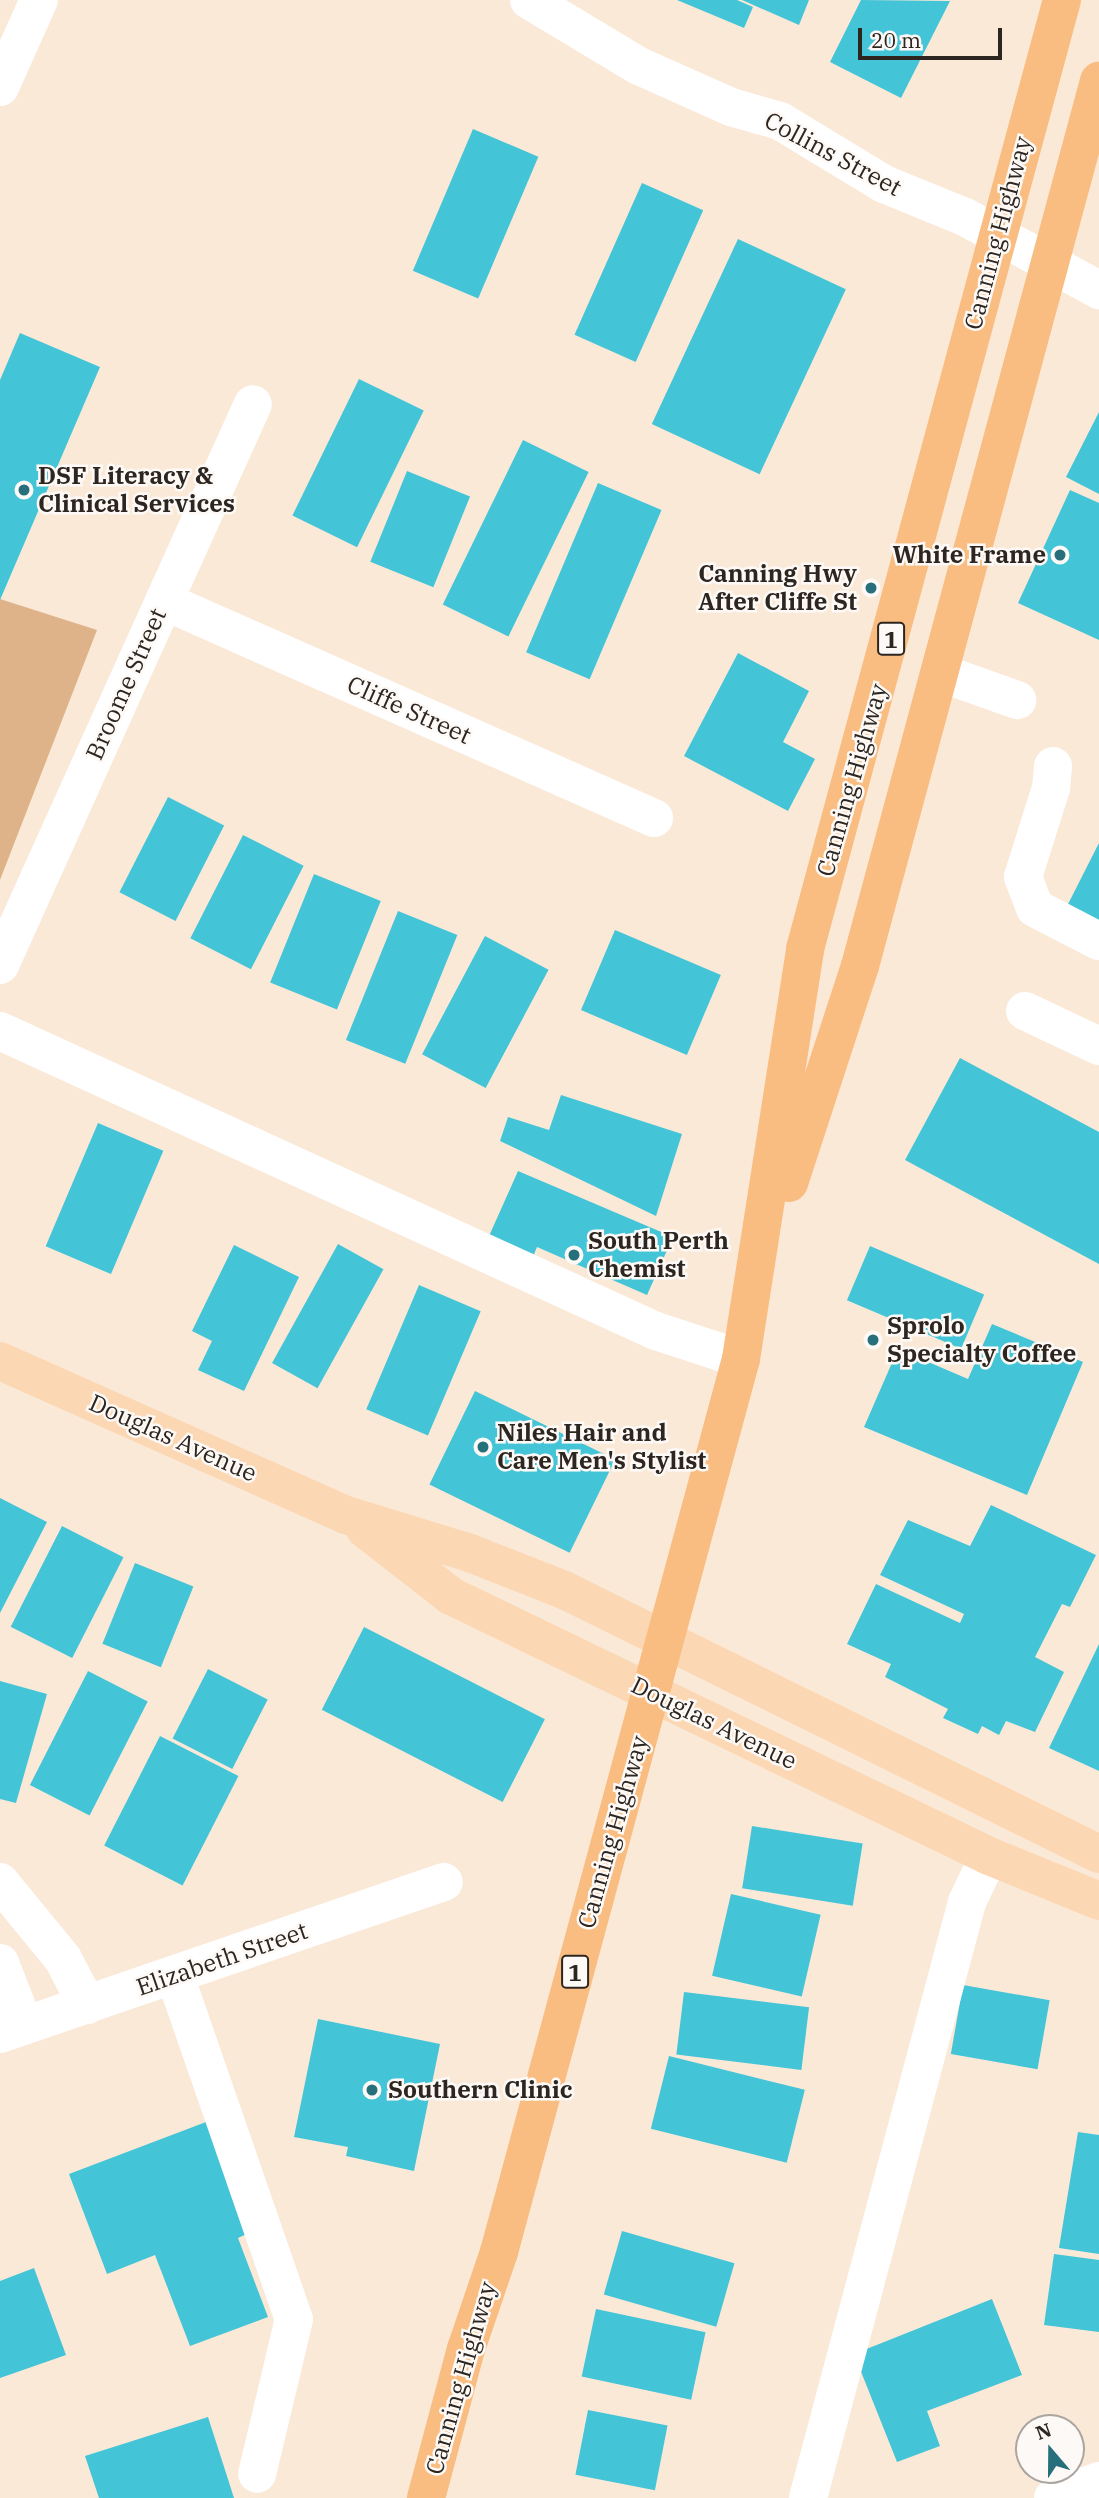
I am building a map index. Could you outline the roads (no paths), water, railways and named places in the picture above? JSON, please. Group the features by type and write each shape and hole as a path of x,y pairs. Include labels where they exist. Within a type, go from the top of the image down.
{"highway":[{"name":"Canning Highway","path":"426,2498 653,1694 741,1359 756,1285 805,949 1062,0"},
{"name":"Canning Highway","path":"756,1285 860,966 1099,81"}],"main road":[{"name":"Douglas Avenue","path":"0,1361 346,1515 470,1553 564,1590 1004,1803 1099,1854"},
{"name":"Douglas Avenue","path":"346,1515 452,1597 989,1856 1099,1901"}],"street":[{"name":"Collins Street","path":"529,0 639,66 731,107 780,121 884,184 997,233 1099,290"},
{"path":"0,87 38,1"},
{"name":"Broome Street","path":"0,965 253,404"},
{"name":"Cliffe Street","path":"164,601 654,818"},
{"path":"941,673 1017,700"},
{"path":"1052,766 1051,788 1023,877 1035,908 1099,941"},
{"path":"1025,1011 1099,1046"},
{"path":"0,1031 656,1331 741,1359"},
{"path":"808,2498 967,1902 989,1856"},
{"path":"0,1882 63,1959 87,2005"},
{"name":"Elizabeth Street","path":"12,2030 444,1882"},
{"path":"0,1964 12,2030"},
{"path":"175,1976 294,2319 257,2474"},
{"path":"1054,2498 1099,2481"}],"place":[{"name":"DSF Literacy & Clinical Services","path":"24,490"},
{"name":"White Frame","path":"1060,555"},
{"name":"Canning Hwy After Cliffe St","path":"871,588"},
{"name":"South Perth Chemist","path":"574,1255"},
{"name":"Sprolo Specialty Coffee","path":"873,1340"},
{"name":"Niles Hair and Care Men's Stylist","path":"483,1447"},
{"name":"Southern Clinic","path":"372,2090"}]}
